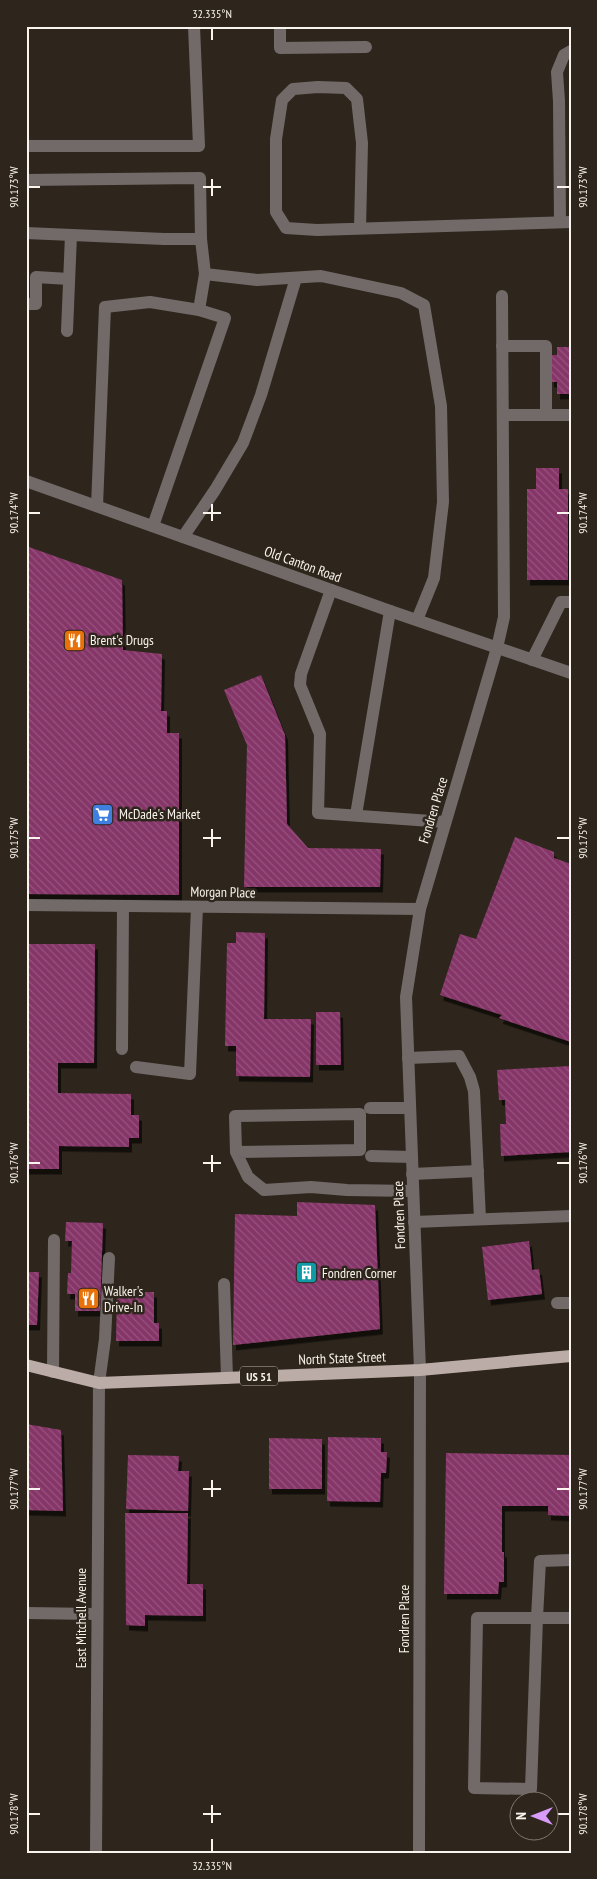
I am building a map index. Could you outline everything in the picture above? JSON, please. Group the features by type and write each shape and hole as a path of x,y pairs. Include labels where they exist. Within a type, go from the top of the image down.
{"main road":[{"name":"North State Street","path":"26,1365 99,1383 420,1370 571,1356"}],"street":[{"path":"26,146 199,146 194,26"},
{"path":"280,26 280,48 366,47"},
{"path":"360,228 362,143 358,99 346,88 318,87 293,90 282,100 276,139 276,212 286,228 317,230 565,222 558,72 564,55 571,51"},
{"path":"26,180 200,178 204,274 199,310"},
{"path":"26,233 202,239"},
{"path":"67,330 71,235"},
{"path":"204,274 257,280 321,276 401,293 424,304 441,406 442,502 434,578 417,620"},
{"path":"26,304 36,304 36,277 69,278"},
{"path":"184,537 243,443 260,395 296,278"},
{"name":"Fondren Place","path":"419,1853 420,1370 406,998 420,909 504,617 502,296"},
{"path":"97,506 105,308 150,302 199,310 225,318 153,526"},
{"path":"502,346 546,346 546,416"},
{"path":"503,415 571,415"},
{"name":"Old Canton Road","path":"26,481 390,611 571,673"},
{"path":"331,590 301,674 300,685 320,734 318,813 445,822"},
{"path":"532,660 561,602 571,602"},
{"path":"356,815 390,611"},
{"name":"Morgan Place","path":"26,906 420,909"},
{"path":"122,1049 123,906"},
{"path":"136,1067 190,1074 196,907"},
{"path":"408,1058 459,1056 470,1076 474,1090 480,1219"},
{"path":"370,1108 410,1108"},
{"path":"236,1152 360,1150 360,1114 235,1116 236,1152 248,1177 264,1190 312,1188 413,1191"},
{"path":"371,1156 412,1157"},
{"path":"412,1174 478,1171"},
{"path":"414,1222 571,1216"},
{"path":"53,1372 54,1240"},
{"name":"East Mitchell Avenue","path":"96,1853 96,1614 99,1383 109,1258"},
{"path":"224,1284 227,1378"},
{"path":"557,1303 571,1303"},
{"path":"571,1560 540,1561 537,1618 531,1789 474,1788 477,1618 537,1618 571,1618"},
{"path":"26,1613 96,1614"}],"building":[{"path":"557,347 571,347 571,394 557,394 557,382 551,382 550,355 557,355"},
{"path":"536,468 559,468 559,489 568,489 568,580 527,580 527,489 536,489"},
{"path":"26,546 122,580 123,650 162,654 161,711 167,711 167,733 179,733 179,895 26,894"},
{"path":"261,675 285,735 287,824 308,848 381,849 380,887 244,887 247,745 224,690"},
{"path":"515,837 554,852 554,858 571,864 571,1042 499,1018 502,1015 440,995 460,934 476,939"},
{"path":"236,932 265,933 264,1019 311,1019 310,1077 236,1076 236,1046 225,1046 227,943 236,943"},
{"path":"26,944 95,944 94,1063 58,1063 58,1093 131,1094 131,1115 139,1115 139,1138 129,1138 129,1147 59,1146 59,1169 26,1169"},
{"path":"316,1012 340,1012 341,1065 316,1065"},
{"path":"571,1066 571,1152 501,1156 500,1124 506,1124 505,1100 499,1100 497,1070"},
{"name":"Fondren Corner","path":"297,1202 375,1205 380,1329 233,1345 235,1214 297,1216"},
{"path":"66,1222 103,1223 100,1311 75,1311 75,1294 67,1294 68,1273 71,1273 72,1241 65,1241"},
{"path":"529,1241 532,1270 539,1269 542,1294 488,1300 482,1247"},
{"path":"26,1272 39,1272 37,1325 26,1325"},
{"path":"117,1292 154,1292 154,1323 159,1323 159,1341 116,1341"},
{"path":"26,1424 61,1430 63,1511 26,1510"},
{"path":"328,1437 381,1438 381,1452 387,1452 386,1473 381,1473 380,1502 327,1501"},
{"path":"269,1438 322,1439 322,1489 269,1489"},
{"path":"446,1453 571,1455 571,1516 548,1515 548,1506 502,1506 504,1582 499,1582 498,1594 444,1594"},
{"path":"128,1455 179,1456 178,1471 189,1471 188,1511 126,1509"},
{"path":"125,1513 188,1513 187,1584 203,1584 203,1616 145,1615 145,1626 126,1625"}],"place":[{"name":"Brent's Drugs","path":"74,640"},
{"name":"McDade's Market","path":"103,814"},
{"name":"Fondren Corner","path":"306,1273"},
{"name":"Walker's Drive-In","path":"88,1299"}]}
